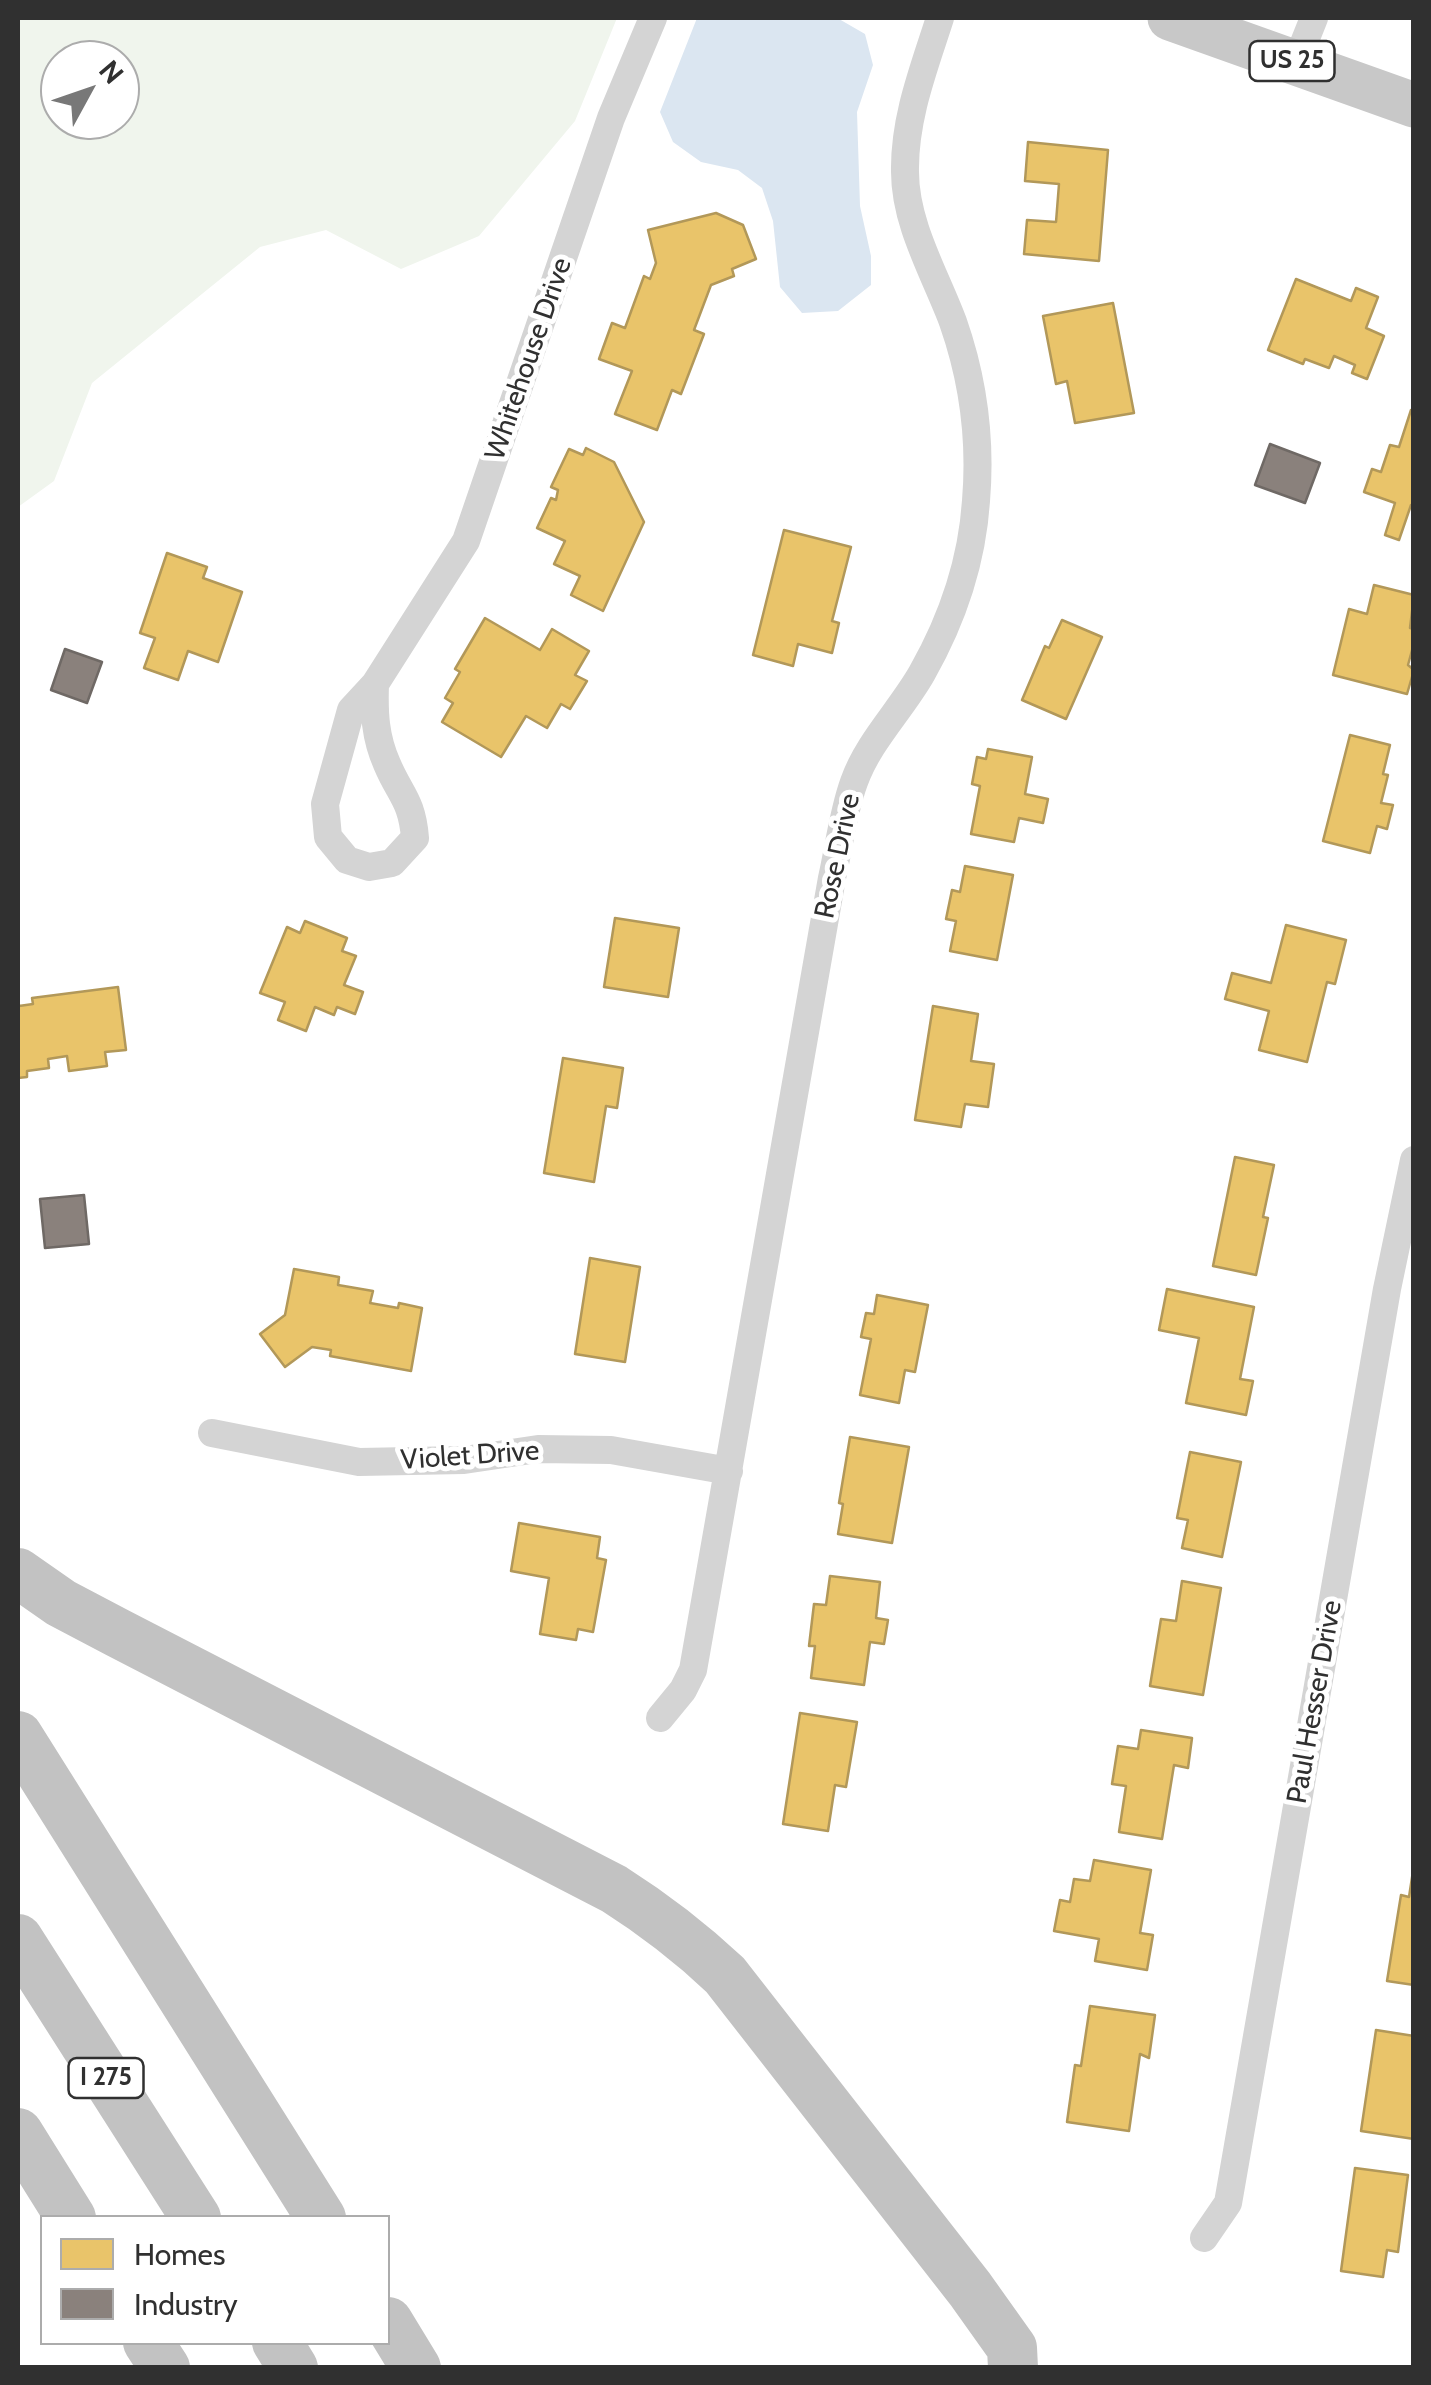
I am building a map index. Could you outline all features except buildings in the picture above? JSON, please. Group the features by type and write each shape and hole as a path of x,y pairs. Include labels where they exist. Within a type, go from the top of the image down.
{"highway":[{"path":"18,1573 61,1603 614,1889 658,1917 725,1975 1022,2361"},
{"path":"18,1736 319,2215"},
{"name":"I 275","path":"18,1939 194,2215"},
{"path":"18,2132 69,2215"},
{"path":"18,2148 69,2215"},
{"path":"390,2325 416,2368"},
{"path":"150,2345 165,2368"},
{"path":"279,2345 293,2368"}],"main road":[{"name":"US 25","path":"1170,18 1414,105"}],"street":[{"name":"Whitehouse Drive","path":"374,684 374,726 387,766 413,812 415,838 392,863 369,866 348,860 328,837 325,804 350,710 374,684 466,541 611,118 653,18"},
{"name":"Rose Drive","path":"660,1718 693,1670 832,878 854,782 922,673 958,595 976,503 978,444 968,374 954,326 910,214 904,174 907,128 940,18"},
{"path":"1296,63 1314,18"},
{"name":"Paul Hesser Drive","path":"1204,2238 1228,2202 1384,1309 1414,1160"},
{"name":"Violet Drive","path":"212,1433 358,1462 464,1460 538,1449 611,1450 729,1471"}],"shaded area":[{"path":"18,18 617,18 575,121 479,236 401,269 326,230 260,247 92,383 54,481 18,507"},
{"path":"697,18 839,19 865,34 873,65 857,112 860,206 871,256 871,285 838,311 802,313 780,287 773,221 762,188 738,170 701,162 673,142 660,112"}]}
